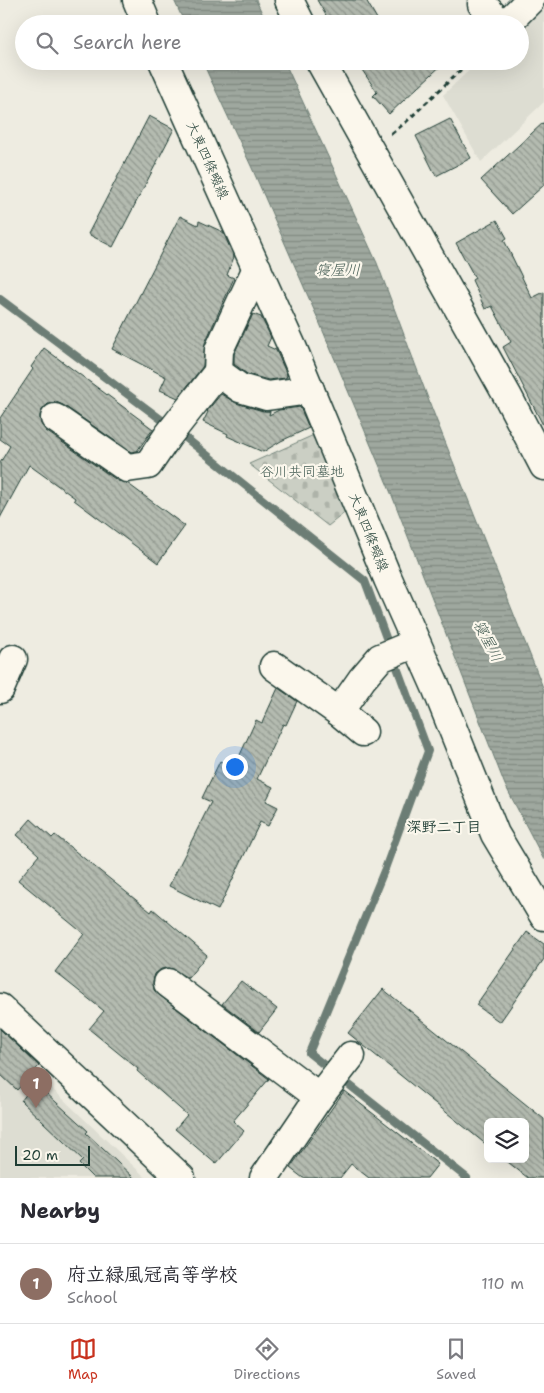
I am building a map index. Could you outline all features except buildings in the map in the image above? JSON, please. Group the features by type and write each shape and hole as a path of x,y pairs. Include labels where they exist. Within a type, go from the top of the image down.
{"street":[{"path":"137,0 143,15"},
{"path":"289,0 296,15"},
{"path":"515,15 530,0"},
{"path":"482,4 492,15"},
{"name":"大東四條畷線","path":"168,70 310,390 436,687 495,834 544,916"},
{"path":"325,70 544,464"},
{"path":"55,418 127,468 148,465 218,372 219,350 257,268"},
{"path":"218,372 240,388 267,396 310,390"},
{"path":"339,712 362,679 380,658 416,643"},
{"path":"0,689 13,660"},
{"path":"274,666 339,712 363,732"},
{"path":"168,983 323,1091"},
{"path":"0,1008 181,1178"},
{"path":"264,1178 323,1091 351,1056"}],"path":[{"path":"370,149 406,122 461,70"}],"shaded area":[{"path":"544,0 544,102 481,162 443,95 469,70 529,70 528,15"},
{"path":"0,1039 146,1178 0,1178"}],"green space":[{"name":"谷川共同墓地","path":"316,434 348,510 328,526 249,464"}],"water":[{"path":"174,0 256,0 263,15 181,15"},
{"name":"寝屋川","path":"206,70 288,70 377,263 432,409 544,690 544,860 505,785 393,498 252,168"}],"waterway":[{"path":"0,299 182,435 365,581 428,751 386,866 309,1053 467,1178"}],"place":[{"name":"府立緑風冠高等学校","path":"36,1108"}],"district":[{"name":"深野二丁目","path":"444,827"}]}
